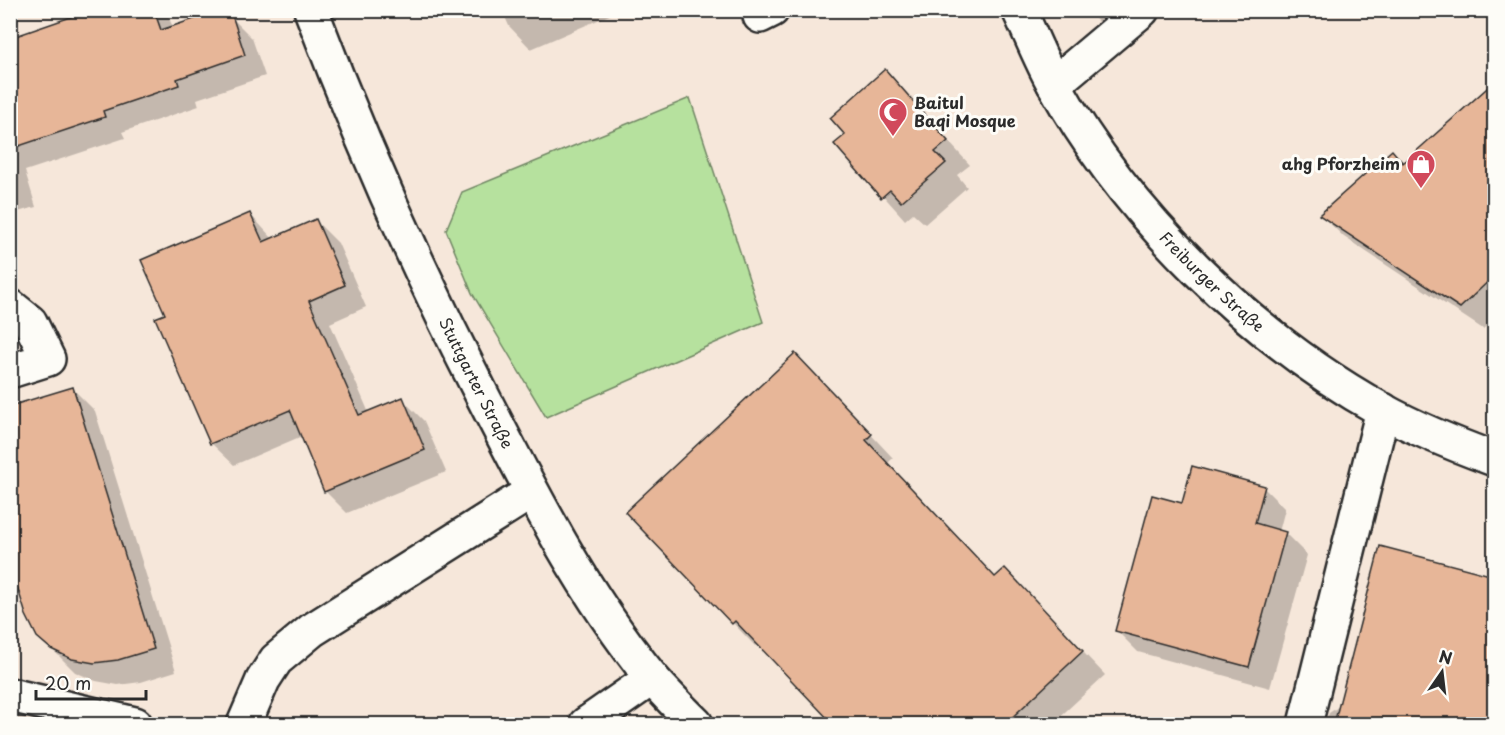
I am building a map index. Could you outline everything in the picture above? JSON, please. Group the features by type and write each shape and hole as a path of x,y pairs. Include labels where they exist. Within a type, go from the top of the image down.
{"street":[{"name":"Stuttgarter Straße","path":"311,10 380,179 440,313 531,492 598,603 652,678 696,724"},
{"name":"Freiburger Straße","path":"1019,10 1054,84 1088,139 1124,189 1210,281 1297,353 1383,410 1494,459"},
{"path":"1054,84 1142,10"},
{"path":"10,306 30,322 48,359 10,371"},
{"path":"1305,724 1383,410"},
{"path":"244,724 263,680 276,660 300,640 332,615 421,563 531,492"},
{"path":"586,724 652,678"},
{"path":"10,695 135,724"}],"shaded area":[{"path":"11,11 1494,11 1494,724 11,724"}],"green space":[{"path":"690,98 763,322 546,417 472,293 446,230 462,192"}],"building":[{"path":"91,10 154,10 161,30 215,12 232,15 245,55 177,79 179,85 103,111 105,117 10,149 10,38"},
{"name":"Baitul Baqi Mosque","path":"885,69 948,141 935,152 946,163 901,202 890,190 881,198 834,144 845,135 830,118"},
{"name":"ahg Pforzheim","path":"1494,82 1494,276 1460,308 1319,215 1392,150 1403,163"},
{"path":"250,213 263,242 316,219 345,285 309,301 359,415 403,397 425,450 324,492 290,410 210,444 155,318 165,314 141,260"},
{"path":"795,353 872,434 866,440 995,577 1005,568 1083,651 1005,724 833,724 735,621 732,624 625,512"},
{"path":"73,387 154,649 118,660 94,663 72,659 51,649 37,637 26,615 10,563 10,406"},
{"path":"1192,466 1265,486 1255,523 1286,532 1249,667 1115,631 1152,495 1182,503"},
{"path":"1380,546 1494,576 1494,724 1334,724"}],"place":[{"name":"Baitul Baqi Mosque","path":"893,138"},
{"name":"ahg Pforzheim","path":"1421,190"}]}
